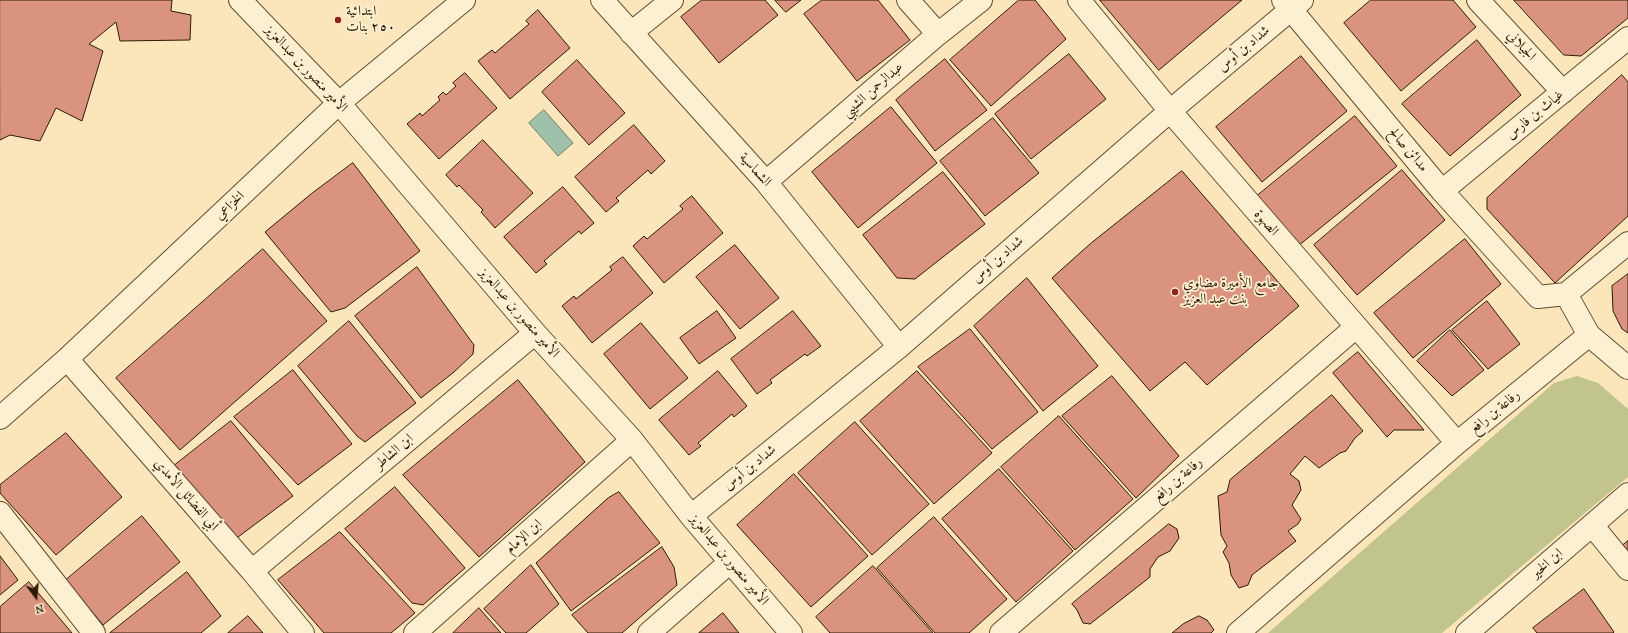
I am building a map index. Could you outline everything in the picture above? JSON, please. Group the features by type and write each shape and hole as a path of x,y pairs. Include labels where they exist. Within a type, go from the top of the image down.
{"street":[{"name":"الأمير منصور بن عبدالعزيز","path":"240,0 339,104 535,333 632,440 691,516 791,633"},
{"name":"الخزاعي","path":"0,418 66,359 339,104 464,0"},
{"name":"الشماسية","path":"602,0 766,182 899,347"},
{"path":"631,33 672,0"},
{"path":"908,0 938,34"},
{"name":"عبدالرحمن الشيبي","path":"766,182 938,34 981,0"},
{"name":"الصهوة","path":"1079,0 1170,111 1457,443"},
{"name":"الجيلاني","path":"1478,0 1563,92"},
{"name":"شداد بن أوس","path":"691,516 899,347 1292,3"},
{"name":"مدائن صالح","path":"1292,3 1442,190 1538,297 1566,294"},
{"name":"غياث بن فارس","path":"1442,190 1628,38"},
{"path":"1628,243 1566,294 1590,335 1628,368"},
{"name":"رفاعة بن رافع","path":"1001,633 1356,327"},
{"name":"ابن الشاطر","path":"252,571 535,333"},
{"name":"رفاعة بن رافع","path":"1238,633 1457,443 1590,335"},
{"name":"أبي الفضائل الأمدي","path":"66,359 252,571 303,633"},
{"name":"ابن الإمام","path":"415,633 632,440"},
{"name":"ابن الخير","path":"1467,633 1628,494"},
{"path":"0,513 94,633"},
{"path":"1592,525 1628,569"},
{"path":"649,633 730,562"}],"green space":[{"path":"1577,376 1598,383 1628,409 1628,477 1442,633 1268,633 1554,383"}],"shaded area":[{"path":"544,110 573,143 558,156 529,123"}],"building":[{"path":"0,0 172,0 171,11 191,15 190,40 120,41 116,22 89,44 103,51 82,121 56,108 40,141 10,135 0,140"},
{"path":"702,0 765,0 778,15 719,63 681,17"},
{"path":"775,0 801,0 786,12"},
{"path":"822,0 878,0 910,40 857,81 804,14"},
{"path":"1019,0 1035,0 1066,39 991,106 950,60"},
{"path":"1100,0 1242,0 1159,70"},
{"path":"1371,0 1453,0 1476,27 1401,91 1344,23"},
{"path":"1514,0 1628,0 1628,18 1581,56 1564,55"},
{"path":"538,10 570,48 510,99 478,61 492,50 495,53 529,24 526,21"},
{"path":"1477,40 1521,95 1450,156 1402,104"},
{"path":"1069,54 1106,99 1031,159 995,114"},
{"path":"1301,56 1347,111 1262,182 1216,127"},
{"path":"945,59 987,110 935,151 896,100"},
{"path":"577,60 625,113 589,145 542,92"},
{"path":"465,73 497,108 439,159 407,124 420,113 422,116 440,100 438,97 443,92 446,95 456,86 453,83"},
{"path":"1622,75 1628,82 1628,216 1555,283 1487,209 1487,198"},
{"path":"891,107 937,163 858,228 812,172"},
{"path":"1355,116 1397,166 1298,246 1257,196"},
{"path":"993,118 1039,173 985,216 940,161"},
{"path":"634,125 665,161 651,174 648,170 616,198 619,201 606,212 575,177"},
{"path":"483,140 533,193 495,228 481,212 483,210 459,185 457,187 446,175"},
{"path":"353,163 420,251 345,308 331,312 265,232 311,194"},
{"path":"1402,170 1445,220 1357,295 1314,245"},
{"name":"جامع الأميرة مضاوي بنت عبد العزيز","path":"1182,171 1299,306 1207,385 1185,362 1150,391 1052,278 1090,244"},
{"path":"943,172 985,224 915,279 897,278 863,235"},
{"path":"563,187 594,223 581,234 579,231 544,261 547,264 536,273 504,237"},
{"path":"692,196 723,233 664,283 633,246 644,236 647,239 683,209 680,206"},
{"path":"1465,239 1501,284 1413,358 1374,313"},
{"path":"735,245 779,298 740,329 696,277"},
{"path":"263,249 327,321 180,450 116,378"},
{"path":"623,257 653,293 592,343 562,306 574,296 576,299 612,270 610,267"},
{"path":"417,267 474,345 473,354 454,372 421,398 355,316"},
{"path":"1628,274 1628,333 1622,329 1613,311 1612,286"},
{"path":"1027,278 1098,366 1043,411 974,326"},
{"path":"1487,301 1520,344 1488,369 1452,330"},
{"path":"717,311 736,338 699,364 680,338"},
{"path":"793,311 821,346 807,356 805,354 770,380 772,383 757,394 731,359"},
{"path":"349,321 416,403 365,442 357,436 298,366"},
{"path":"641,323 688,378 650,409 604,354"},
{"path":"970,329 1038,412 992,449 918,367"},
{"path":"1450,330 1484,370 1452,396 1417,361"},
{"path":"1358,352 1424,430 1394,430 1387,437 1333,373"},
{"path":"293,370 352,444 298,485 234,417"},
{"path":"718,371 747,406 734,417 732,414 698,443 701,446 689,455 659,420"},
{"path":"917,371 992,453 934,504 860,421"},
{"path":"1112,376 1179,456 1136,498 1062,416"},
{"path":"518,380 585,462 479,557 403,475"},
{"path":"1332,395 1363,431 1355,438 1346,451 1340,453 1319,468 1305,456 1290,474 1299,481 1301,490 1292,505 1301,519 1298,524 1288,531 1296,541 1252,575 1248,585 1239,588 1231,575 1229,563 1223,552 1227,546 1221,535 1218,496 1227,492 1230,480"},
{"path":"1059,416 1133,499 1075,550 1001,467"},
{"path":"231,421 293,496 234,540 175,465"},
{"path":"855,422 929,504 872,555 798,473"},
{"path":"66,433 122,497 56,555 0,493 0,485"},
{"path":"999,469 1073,551 1016,602 942,519"},
{"path":"794,474 868,556 811,607 737,525"},
{"path":"395,487 465,568 423,605 412,603 345,529"},
{"path":"619,492 660,543 571,611 536,563 608,498"},
{"path":"142,516 180,562 103,625 66,580"},
{"path":"934,517 1007,599 969,633 935,633 877,568"},
{"path":"1169,524 1177,529 1179,538 1170,551 1158,557 1150,569 1150,577 1090,624 1083,623 1077,610 1072,604"},
{"path":"340,532 415,613 391,633 324,633 278,580"},
{"path":"1628,541 1628,552 1622,546"},
{"path":"662,547 674,567 677,585 622,633 588,633 572,615"},
{"path":"0,556 18,580 0,595"},
{"path":"531,565 559,604 526,633 506,633 484,609"},
{"path":"873,566 933,633 830,633 816,617"},
{"path":"187,572 221,616 201,633 110,633"},
{"path":"29,582 72,633 0,633 0,607"},
{"path":"1584,589 1614,632 1613,633 1537,633 1533,628"},
{"path":"479,608 501,633 453,633"},
{"path":"723,613 739,633 699,633"},
{"path":"248,616 263,633 228,633"},
{"path":"1199,616 1207,620 1214,630 1211,633 1172,633 1183,624"}],"place":[{"name":"ابتدائية ٢٥٠ بنات","path":"338,20"},
{"name":"جامع الأميرة مضاوي بنت عبد العزيز","path":"1175,292"}]}
